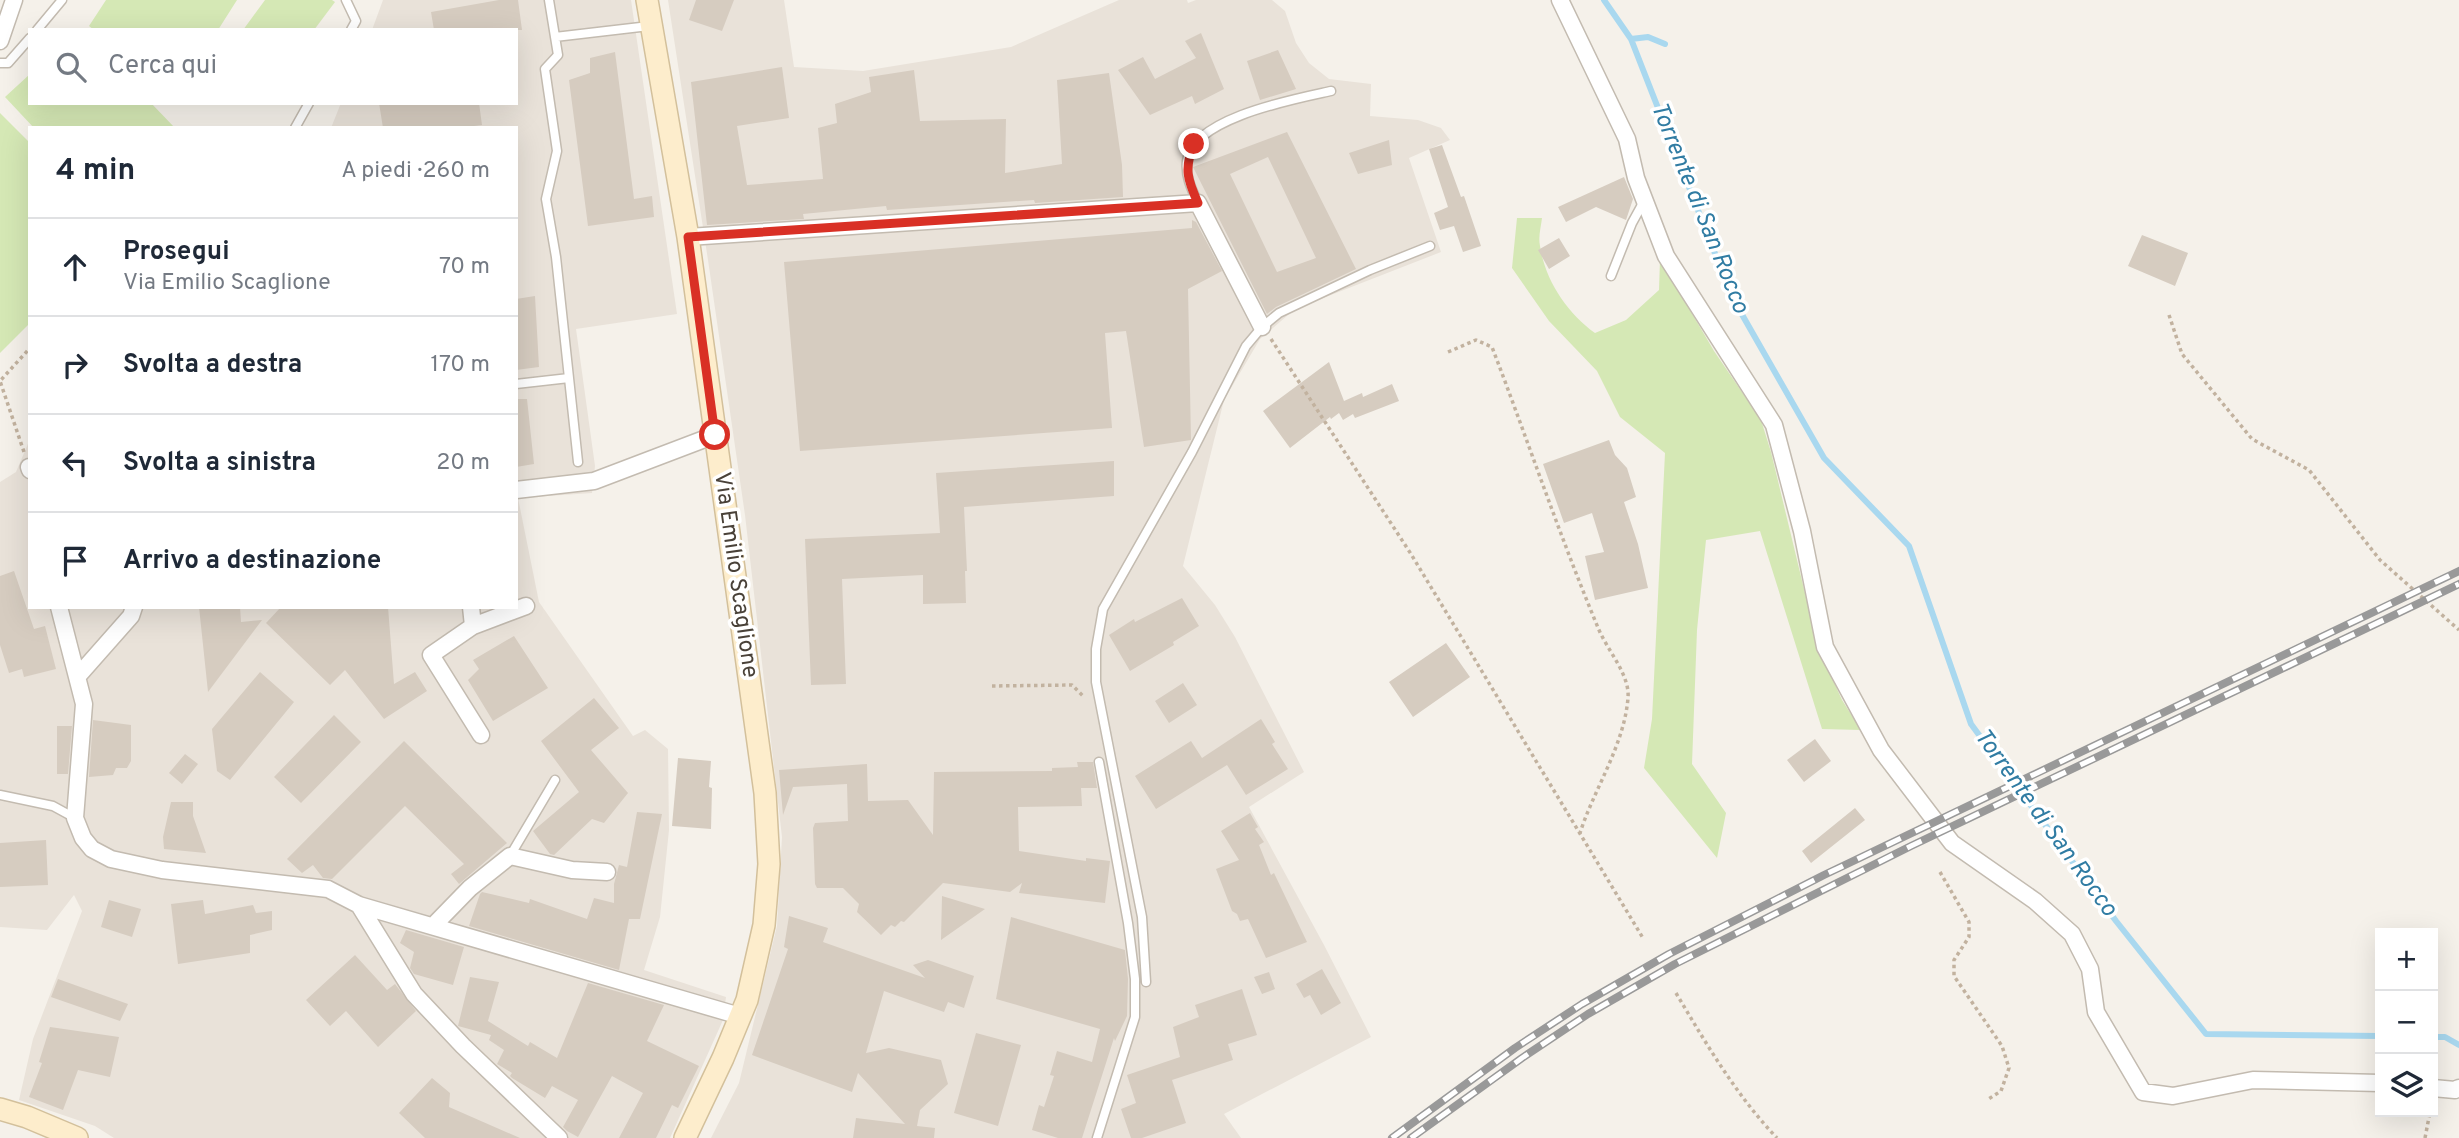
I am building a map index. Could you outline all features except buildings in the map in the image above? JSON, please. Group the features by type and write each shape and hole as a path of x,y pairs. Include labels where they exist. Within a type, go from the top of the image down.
{"main road":[{"name":"Via Emilio Scaglione","path":"648,0 688,237 765,793 769,864 764,925 747,1000 685,1138"},
{"path":"0,1109 78,1138"}],"street":[{"path":"0,41 15,0"},
{"path":"1560,0 1627,139 1636,178 1666,256 1774,425 1802,531 1825,647 1881,750 1952,844 2035,901 2072,934 2090,969 2096,1012 2143,1092 2173,1096 2253,1080 2375,1083"},
{"path":"688,237 1198,203 1262,327"},
{"path":"518,490 594,481 715,435"},
{"path":"481,735 431,654 473,626 526,606"},
{"path":"60,609 84,704 75,818 83,838 92,849 111,859 162,870 328,889 359,905 740,1016"},
{"path":"78,676 131,617 133,609"},
{"path":"471,609 473,626"},
{"path":"433,926 470,888 510,856 572,870 607,872"},
{"path":"359,905 414,994 463,1046 559,1138"},
{"path":"2438,1088 2459,1088"}],"lane":[{"path":"39,28 62,0"},
{"path":"346,0 356,21 352,28"},
{"path":"549,0 558,55 545,69 557,151 546,200 556,257 578,462"},
{"path":"555,37 651,26"},
{"path":"0,63 8,63 28,40"},
{"path":"1198,203 1188,181 1187,161 1194,144 1209,130 1267,106 1331,91"},
{"path":"296,126 308,105"},
{"path":"1611,276 1632,223 1645,200"},
{"path":"1146,982 1142,917 1096,682 1096,649 1103,609 1192,452 1246,346 1262,327 1279,313 1430,246"},
{"path":"518,384 569,378"},
{"path":"1097,1138 1135,1017 1135,979 1128,923 1099,762"},
{"path":"510,856 555,780"},
{"path":"0,795 53,806 75,818"}],"path":[{"path":"2168,315 2182,355 2252,439 2309,470 2380,560 2459,629"},
{"path":"1262,327 1411,554 1643,938"},
{"path":"1448,352 1476,340 1492,346 1583,592 1602,637 1621,671 1628,696 1620,735 1580,833"},
{"path":"28,350 0,381 28,465"},
{"path":"992,685 1072,685 1082,694 1087,705"},
{"path":"1940,872 1969,922 1969,937 1954,960 1954,976 2001,1046 2009,1068 2001,1091 1987,1100"},
{"path":"1676,993 1730,1082 1754,1114 1777,1138"},
{"path":"2425,1138 2429,1117"}],"shaded area":[{"path":"383,0 631,0 677,314 576,329 595,466 592,493 518,498 518,126 332,126 340,105 518,105 518,28 373,28"},
{"path":"668,0 784,0 794,67 863,71 1011,47 1119,0 1187,0 1188,3 1196,0 1272,0 1285,11 1296,43 1309,63 1329,79 1371,84 1370,116 1418,120 1441,128 1450,140 1409,158 1441,252 1295,309 1260,339 1224,400 1183,566 1215,605 1235,637 1304,772 1249,807 1371,1037 1224,1114 1241,1138 711,1138 739,1083 777,926 782,837 745,515"},
{"path":"28,444 28,609 518,609 518,498 539,602 633,736 645,730 668,749 669,830 660,917 644,970 726,997 723,1020 670,1138 114,1138 95,1126 19,1100 33,1039 82,911 74,895 47,930 0,927 0,482 16,472"}],"green space":[{"path":"106,0 237,0 219,28 89,26"},
{"path":"265,0 335,2 316,28 244,28"},
{"path":"28,76 28,105 153,105 173,126 32,126 5,97"},
{"path":"0,113 28,141 28,325 0,353"},
{"path":"1517,218 1542,218 1540,246 1552,283 1575,316 1595,333 1626,320 1659,290 1660,259 1714,351 1761,420 1818,647 1842,700 1861,730 1822,729 1760,531 1706,540 1697,630 1692,764 1726,813 1717,858 1644,768 1652,719 1665,453 1620,417 1597,371 1549,321 1512,268"}],"waterway":[{"name":"Torrente di San Rocco","path":"1604,0 1631,39 1732,297 1824,458 1909,546 1971,724 2116,921 2206,1034 2375,1036"},
{"path":"1631,39 1648,37 1665,44"},
{"name":"Torrente di San Rocco","path":"2438,1037 2445,1037 2459,1045"}],"railway":[{"path":"1392,1138 1515,1048 1582,1004 1669,954 1824,875 2459,571"},
{"path":"1411,1138 1588,1014 1675,964 1911,846 2459,584"}],"route":[{"path":"715,435 688,237 1198,203 1188,181 1187,161 1194,144"}]}
